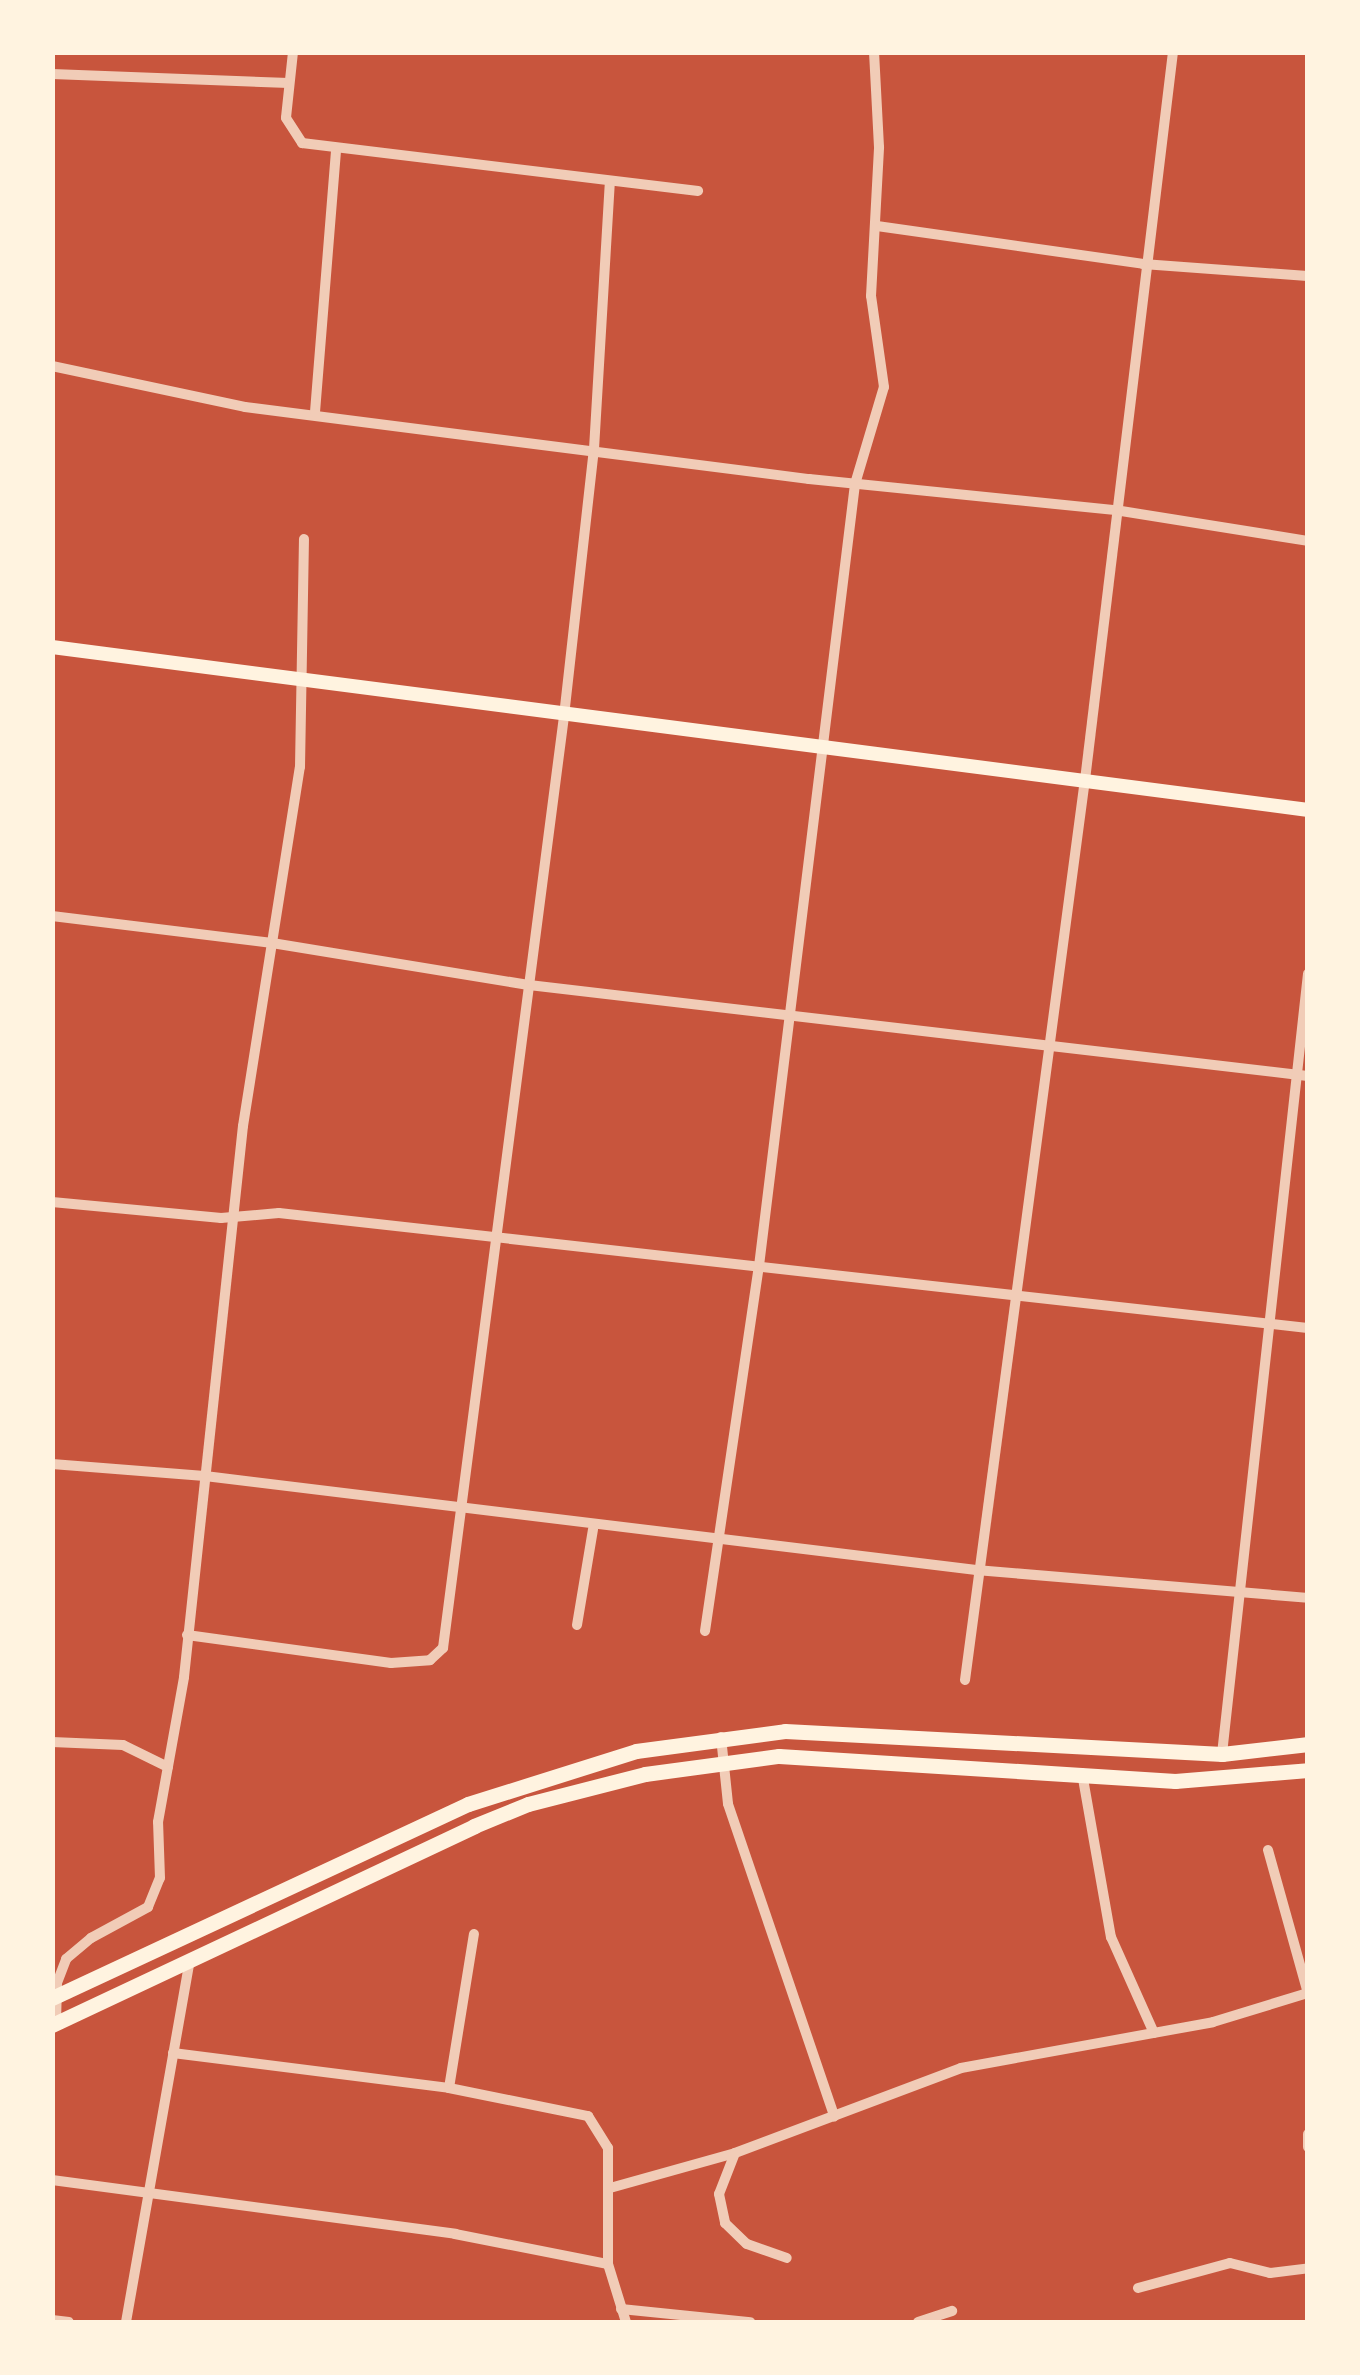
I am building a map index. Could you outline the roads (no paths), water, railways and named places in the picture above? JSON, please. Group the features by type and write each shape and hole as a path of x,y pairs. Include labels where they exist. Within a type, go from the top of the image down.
{"main road":[{"path":"52,647 304,675 564,716 1308,810"},
{"path":"54,1997 514,1784 578,1764 721,1737 785,1731 1222,1754 1308,1744"},
{"path":"54,2024 528,1804 722,1760 818,1756 1222,1781 1308,1770"}],"street":[{"path":"294,52 286,118 302,143 698,191"},
{"path":"705,1632 723,1542 760,1266 855,484 884,387 871,296 877,226 874,52"},
{"path":"965,1680 976,1570 1085,780 1143,264 1173,52"},
{"path":"52,74 289,83"},
{"path":"315,412 336,150"},
{"path":"187,1635 351,1660 439,1656 463,1511 564,716 594,450 610,180"},
{"path":"877,226 1143,264 1308,276"},
{"path":"52,366 196,400 315,412 855,484 1115,510 1308,541"},
{"path":"54,2024 54,1997 60,1972 74,1950 152,1902 187,1635 232,1217 295,806 304,675 304,539"},
{"path":"52,916 272,943 529,985 1308,1076"},
{"path":"1222,1754 1266,1323 1308,974"},
{"path":"52,1202 232,1217 279,1213 1308,1328"},
{"path":"52,1464 205,1476 593,1528 976,1570 1308,1598"},
{"path":"577,1625 593,1528"},
{"path":"721,1737 735,1828 834,2116"},
{"path":"52,1742 123,1745 168,1767"},
{"path":"1082,1772 1111,1938 1154,2033"},
{"path":"610,2188 734,2153 961,2068 1154,2033 1308,1993 1268,1850"},
{"path":"450,2088 474,1934"},
{"path":"126,2322 190,1960"},
{"path":"173,2052 450,2088 588,2116 608,2148 608,2264 626,2322"},
{"path":"1308,2134 1308,2147"},
{"path":"734,2153 719,2194 725,2223 747,2244 787,2258"},
{"path":"52,2180 455,2234 608,2264"},
{"path":"1138,2288 1220,2264 1276,2274 1308,2268"},
{"path":"621,2309 750,2322"},
{"path":"918,2322 952,2311"},
{"path":"52,2320 70,2322"}]}
